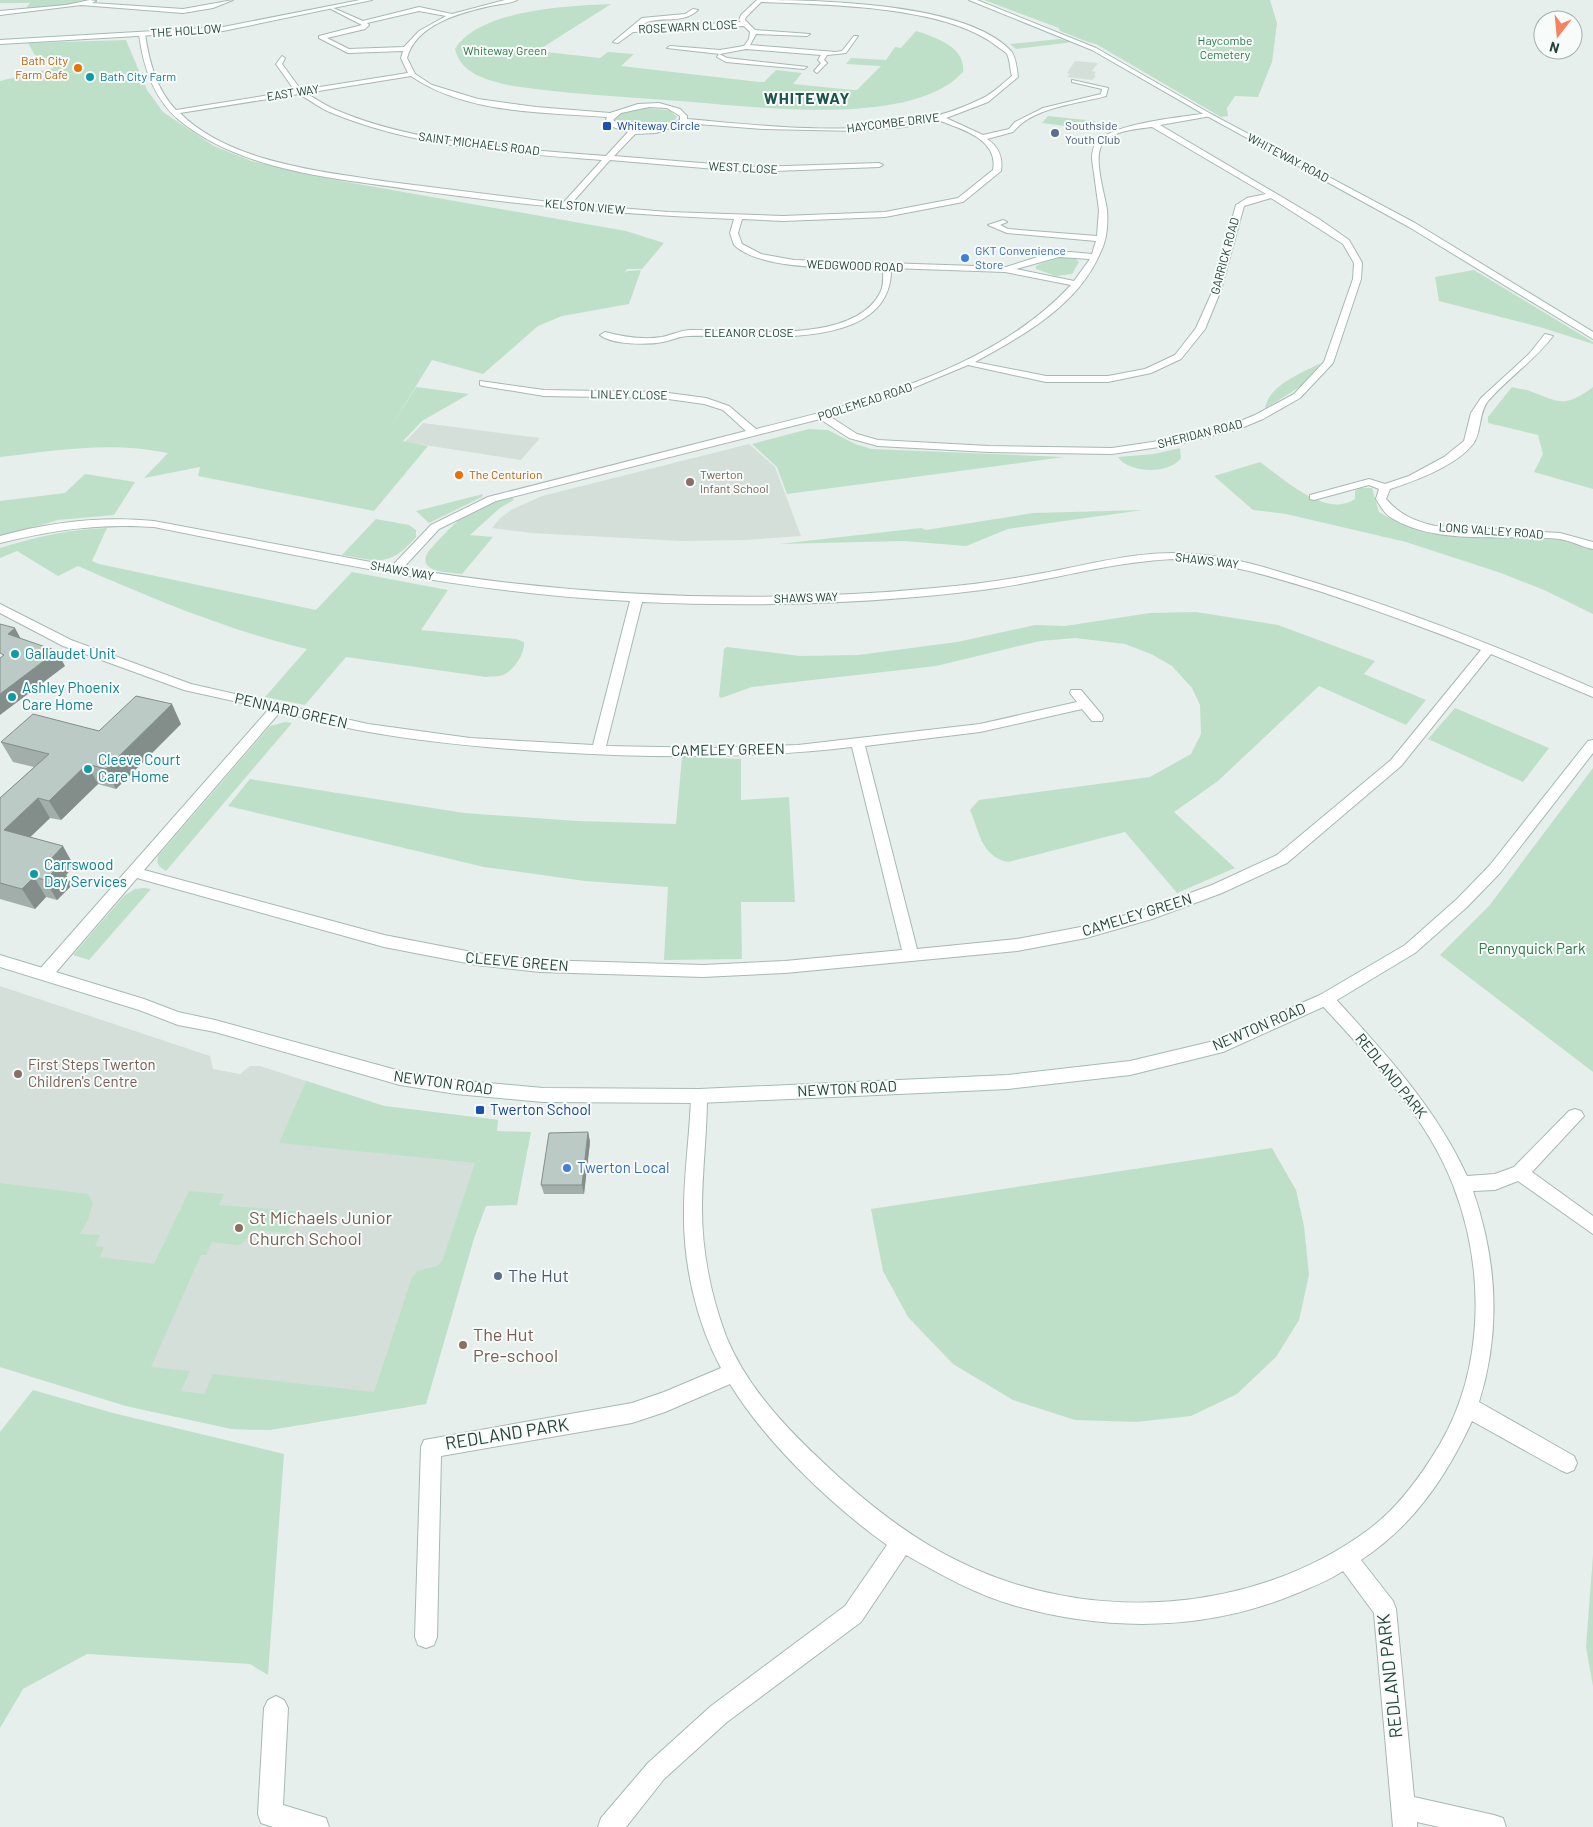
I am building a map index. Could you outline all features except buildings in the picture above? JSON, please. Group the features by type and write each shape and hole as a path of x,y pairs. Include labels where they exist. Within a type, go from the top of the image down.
{"street":[{"path":"83,4 94,0"},
{"path":"0,13 83,4 183,11 211,7 230,0"},
{"name":"THE HOLLOW","path":"0,42 223,29 368,0"},
{"path":"513,0 454,16 415,37 406,50 404,58 412,74 444,91 483,102 611,115 626,108 657,106 680,112 684,116 683,121"},
{"name":"ROSEWARN CLOSE","path":"746,47 752,38 752,32 742,20 743,16 760,0"},
{"name":"HAYCOMBE DRIVE","path":"611,115 609,120 613,125 634,130 668,128 683,121 818,130 876,127 939,118 981,104 1006,87 1016,73 1013,56 1007,49 995,40 967,27 920,15 866,8 760,0"},
{"name":"WHITEWAY ROAD","path":"972,0 1094,49 1209,115 1412,225 1593,336"},
{"path":"333,8 366,26 324,36 321,39 348,51 406,50"},
{"path":"362,23 418,9 454,16"},
{"name":"ROSEWARN CLOSE","path":"609,38 618,40 644,19 687,16 696,10"},
{"name":"ROSEWARN CLOSE","path":"631,30 746,24"},
{"name":"ROSEWARN CLOSE","path":"752,32 798,32 807,34"},
{"name":"KELSTON VIEW","path":"142,34 154,84 166,106 191,126 226,145 295,168 375,183 564,206 739,218 818,219 858,217 916,210 953,201 975,192 996,175 999,160 997,153 981,138 939,118"},
{"name":"ROSEWARN CLOSE","path":"678,41 668,49 720,52 746,47 825,54 844,52 856,37"},
{"name":"ROSEWARN CLOSE","path":"720,52 718,57 726,60 804,67"},
{"path":"818,72 824,63 821,60 825,54"},
{"path":"282,58 279,64 283,77 298,92"},
{"name":"EAST WAY","path":"174,112 412,74"},
{"path":"981,138 1011,131 1017,123 1044,109 1104,95 1105,88 1074,81"},
{"name":"SAINT MICHAELS ROAD","path":"298,92 342,115 410,135 485,147 608,158"},
{"name":"POOLEMEAD ROAD","path":"395,570 435,528 470,508 492,499 822,416 881,399 969,363 1042,316 1076,284 1094,257 1100,239 1103,211 1097,149 1105,138 1113,133 1153,124 1209,115"},
{"name":"SHERIDAN ROAD","path":"822,416 853,436 878,443 1112,451 1161,445 1235,427 1259,417 1297,396 1328,363 1352,299 1357,279 1358,263 1346,242 1273,195 1153,124"},
{"path":"564,206 634,130"},
{"name":"WEST CLOSE","path":"608,158 768,170 879,165"},
{"name":"GARRICK ROAD","path":"969,363 1046,379 1108,379 1148,371 1178,357 1200,329 1217,290 1240,205 1250,200 1273,195"},
{"name":"WEDGWOOD ROAD","path":"739,218 734,233 738,245 759,256 794,264 1005,269 1076,284"},
{"path":"1003,222 992,226 1007,231 1100,239"},
{"name":"WEDGWOOD ROAD","path":"1005,269 1050,254 1076,254 1094,257"},
{"name":"ELEANOR CLOSE","path":"605,335 622,339 649,340 671,338 679,334 688,333 785,334 836,326 855,319 874,307 886,291 887,267"},
{"path":"1314,497 1369,482 1385,487 1413,478 1440,464 1469,442 1476,413 1484,400 1532,356 1548,336"},
{"path":"1532,356 1545,360"},
{"name":"LINLEY CLOSE","path":"484,387 494,386 564,394 661,395 706,401 726,408 754,433"},
{"name":"LONG VALLEY ROAD","path":"1385,487 1381,499 1384,506 1394,516 1415,524 1487,534 1559,536 1592,545"},
{"name":"SHAWS WAY","path":"0,540 76,523 128,521 164,526 395,570 534,591 637,598 748,600 877,595 1018,581 1142,558 1194,556 1252,567 1376,606 1488,649 1593,693"},
{"path":"598,750 637,598"},
{"name":"PENNARD GREEN","path":"0,608 67,643 150,675 188,687 368,728 470,742 598,750"},
{"name":"CAMELEY GREEN","path":"911,956 1017,945 1086,932 1156,912 1217,889 1282,859 1396,763 1488,649"},
{"path":"1076,693 1097,718"},
{"name":"CAMELEY GREEN","path":"598,750 712,752 798,749 980,728 1086,704"},
{"path":"45,974 277,708"},
{"path":"857,742 911,956"},
{"name":"NEWTON ROAD","path":"0,961 144,1004 175,1018 215,1026 400,1078 456,1087 543,1095 699,1096 1008,1082 1130,1068 1217,1047 1326,999 1410,949 1462,903 1501,862 1593,744"},
{"name":"CLEEVE GREEN","path":"134,872 393,943 477,959 540,966 703,971 785,967 911,956"},
{"name":"REDLAND PARK","path":"699,1096 693,1213 699,1267 717,1338 734,1372 760,1409 806,1462 874,1522 902,1542 947,1567 992,1587 1075,1610 1108,1614 1180,1614 1258,1599 1300,1583 1346,1558 1375,1538 1412,1503 1442,1459 1468,1407 1480,1364 1484,1337 1484,1302 1478,1241 1462,1184 1447,1153 1411,1096 1376,1053 1326,999"},
{"path":"1462,1184 1495,1182 1520,1172 1575,1116"},
{"path":"1520,1172 1593,1226"},
{"name":"REDLAND PARK","path":"426,1636 431,1447 632,1413 665,1402 734,1372"},
{"path":"1468,1407 1567,1463"},
{"path":"610,1827 656,1771 719,1714 853,1614 902,1542"},
{"name":"REDLAND PARK","path":"1346,1558 1385,1609 1404,1817 1494,1827"},
{"path":"276,1708 270,1814 317,1827"}],"shaded area":[{"path":"1075,61 1098,63 1092,71 1096,72 1094,75 1096,76 1092,80 1067,77 1070,74 1067,73"},
{"path":"423,423 540,438 521,460 405,442"},
{"name":"Twerton Infant School","path":"749,444 775,467 801,536 746,540 681,541 532,533 492,528 499,519 511,510 542,496"},
{"name":"St Michaels Junior Church School","path":"0,986 210,1056 213,1069 240,1074 250,1066 260,1066 384,1106 498,1120 486,1205 474,1238 426,1404 270,1430 232,1429 126,1406 0,1367"}],"green space":[{"path":"0,0 89,0 70,5 25,10 30,3 0,3"},
{"name":"Haycombe Cemetery","path":"984,0 1270,0 1277,23 1272,62 1258,97 1235,96 1227,108 1228,116 1221,117 1096,44"},
{"name":"Whiteway Green","path":"611,4 537,51 600,58 608,52 634,54 621,66 759,82 764,82 776,70 802,73 793,84 857,90 881,66 846,64 851,58 886,60 895,47 901,48 916,31 948,44 960,56 963,63 963,72 939,90 907,101 870,108 829,110 787,109 596,95 513,86 486,79 470,71 458,58 455,49 467,36 484,25 504,18 527,12 572,6"},
{"path":"1059,39 1073,42 1016,49 1010,44"},
{"name":"Bath City Farm","path":"126,40 147,90 163,112 214,146 251,161 341,181 626,231 664,243 642,269 627,269 624,273 641,270 629,304 562,316 538,326 483,374 432,360 389,430 416,387 469,394 422,421 403,441 428,446 374,511 198,476 200,467 144,478 168,453 147,449 84,448 0,457 0,81 54,68 36,57 28,43"},
{"path":"642,108 669,110 677,117 668,124 647,129 628,127 614,119 622,112"},
{"path":"1048,116 1095,121 1089,129 1042,123"},
{"path":"1063,257 1076,259 1079,262 1072,274 1056,276 1036,269 1036,266 1040,264"},
{"path":"1474,270 1593,342 1593,344 1543,328 1439,301 1435,277"},
{"path":"1321,363 1301,386 1265,409 1272,393 1279,387"},
{"path":"1512,387 1527,390 1554,400 1567,401 1574,399 1593,387 1593,489 1534,472 1543,454 1538,435 1488,423 1488,417"},
{"path":"809,429 828,430 855,444 872,449 1064,457 787,494 777,467 752,444"},
{"path":"1180,448 1181,458 1176,463 1159,469 1150,470 1131,467 1123,463 1118,457 1154,454"},
{"path":"1260,462 1305,494 1331,504 1344,504 1355,499 1355,491 1360,488 1372,488 1379,512 1394,520 1426,531 1462,536 1565,540 1593,550 1593,614 1544,590 1501,573 1406,542 1286,514 1253,510 1214,476"},
{"path":"85,474 135,482 114,515 58,520 0,537 0,501 65,493"},
{"path":"483,494 482,497 429,523 416,511"},
{"path":"512,498 514,500 500,508 470,535 493,537 462,574 442,572 430,568 426,564 425,559 428,552 464,516 484,506"},
{"path":"1143,510 1008,529 966,546 904,541 779,544 921,528 926,530 1033,513"},
{"path":"376,519 409,525 416,530 416,537 398,554 383,560 342,555"},
{"path":"107,528 92,561 99,564 316,610 352,572 448,590 421,630 516,639 524,642 523,652 507,673 501,676 486,677 346,657 305,705 265,697 307,649 248,633 191,613 78,566 58,576 17,551 0,558 0,548 13,544 67,532"},
{"path":"1196,612 1278,625 1375,661 1364,674 1426,700 1406,725 1319,686 1218,781 1174,812 1235,868 1177,893 1125,832 1008,862 992,855 987,849 979,835 970,810 979,800 1150,777 1191,754 1201,734 1200,705 1192,688 1172,666 1151,654 1125,644 1075,638 1040,641 936,666 752,687 721,698 719,696 724,649 727,647 800,656 858,655 957,642 1035,625 1065,626 1150,613"},
{"path":"1455,708 1549,748 1523,782 1428,739"},
{"path":"285,722 292,723 166,871 162,868 158,863 158,856 270,726"},
{"path":"682,757 741,759 741,800 789,797 795,902 741,902 742,959 664,960 668,887 585,881 484,867 228,806 250,779 464,813 577,821 676,824"},
{"name":"Pennyquick Park","path":"1593,768 1593,1072 1440,955 1489,906"},
{"path":"135,889 151,889 89,960 73,955 124,896"},
{"path":"306,1081 384,1106 498,1120 497,1131 531,1132 517,1205 486,1206 474,1238 426,1404 270,1430 232,1429 126,1406 0,1367 0,1183 88,1194 93,1203 88,1220 80,1234 100,1235 95,1246 104,1247 100,1257 154,1264 189,1191 224,1194 219,1205 297,1211 288,1233 254,1230 242,1244 212,1242 206,1255 201,1255 151,1367 190,1371 181,1391 204,1394 213,1374 374,1392 412,1277 417,1271 437,1266 442,1261 475,1163 279,1143"},
{"path":"1272,1148 1296,1190 1304,1226 1309,1275 1299,1320 1276,1357 1237,1394 1191,1416 1136,1422 1075,1420 1013,1400 953,1364 908,1317 883,1271 871,1209"},
{"path":"33,1390 113,1413 284,1454 268,1675 250,1664 87,1654 23,1689 0,1728 0,1432"},
{"path":"1593,1555 1593,1686 1586,1647"}],"place":[{"name":"Bath City Farm Cafe","path":"78,68"},
{"name":"Bath City Farm","path":"90,77"},
{"name":"Whiteway Circle","path":"607,126"},
{"name":"Southside Youth Club","path":"1055,133"},
{"name":"GKT Convenience Store","path":"965,258"},
{"name":"The Centurion","path":"459,475"},
{"name":"Twerton Infant School","path":"690,482"},
{"name":"Gallaudet Unit","path":"15,654"},
{"name":"Ashley Phoenix Care Home","path":"12,697"},
{"name":"Cleeve Court Care Home","path":"88,769"},
{"name":"Carrswood Day Services","path":"34,874"},
{"name":"First Steps Twerton Children's Centre","path":"18,1074"},
{"name":"Twerton School","path":"480,1110"},
{"name":"Twerton Local","path":"567,1168"},
{"name":"St Michaels Junior Church School","path":"239,1228"},
{"name":"The Hut","path":"498,1276"},
{"name":"The Hut Pre-school","path":"463,1345"}],"district":[{"name":"WHITEWAY","path":"807,98"}]}
